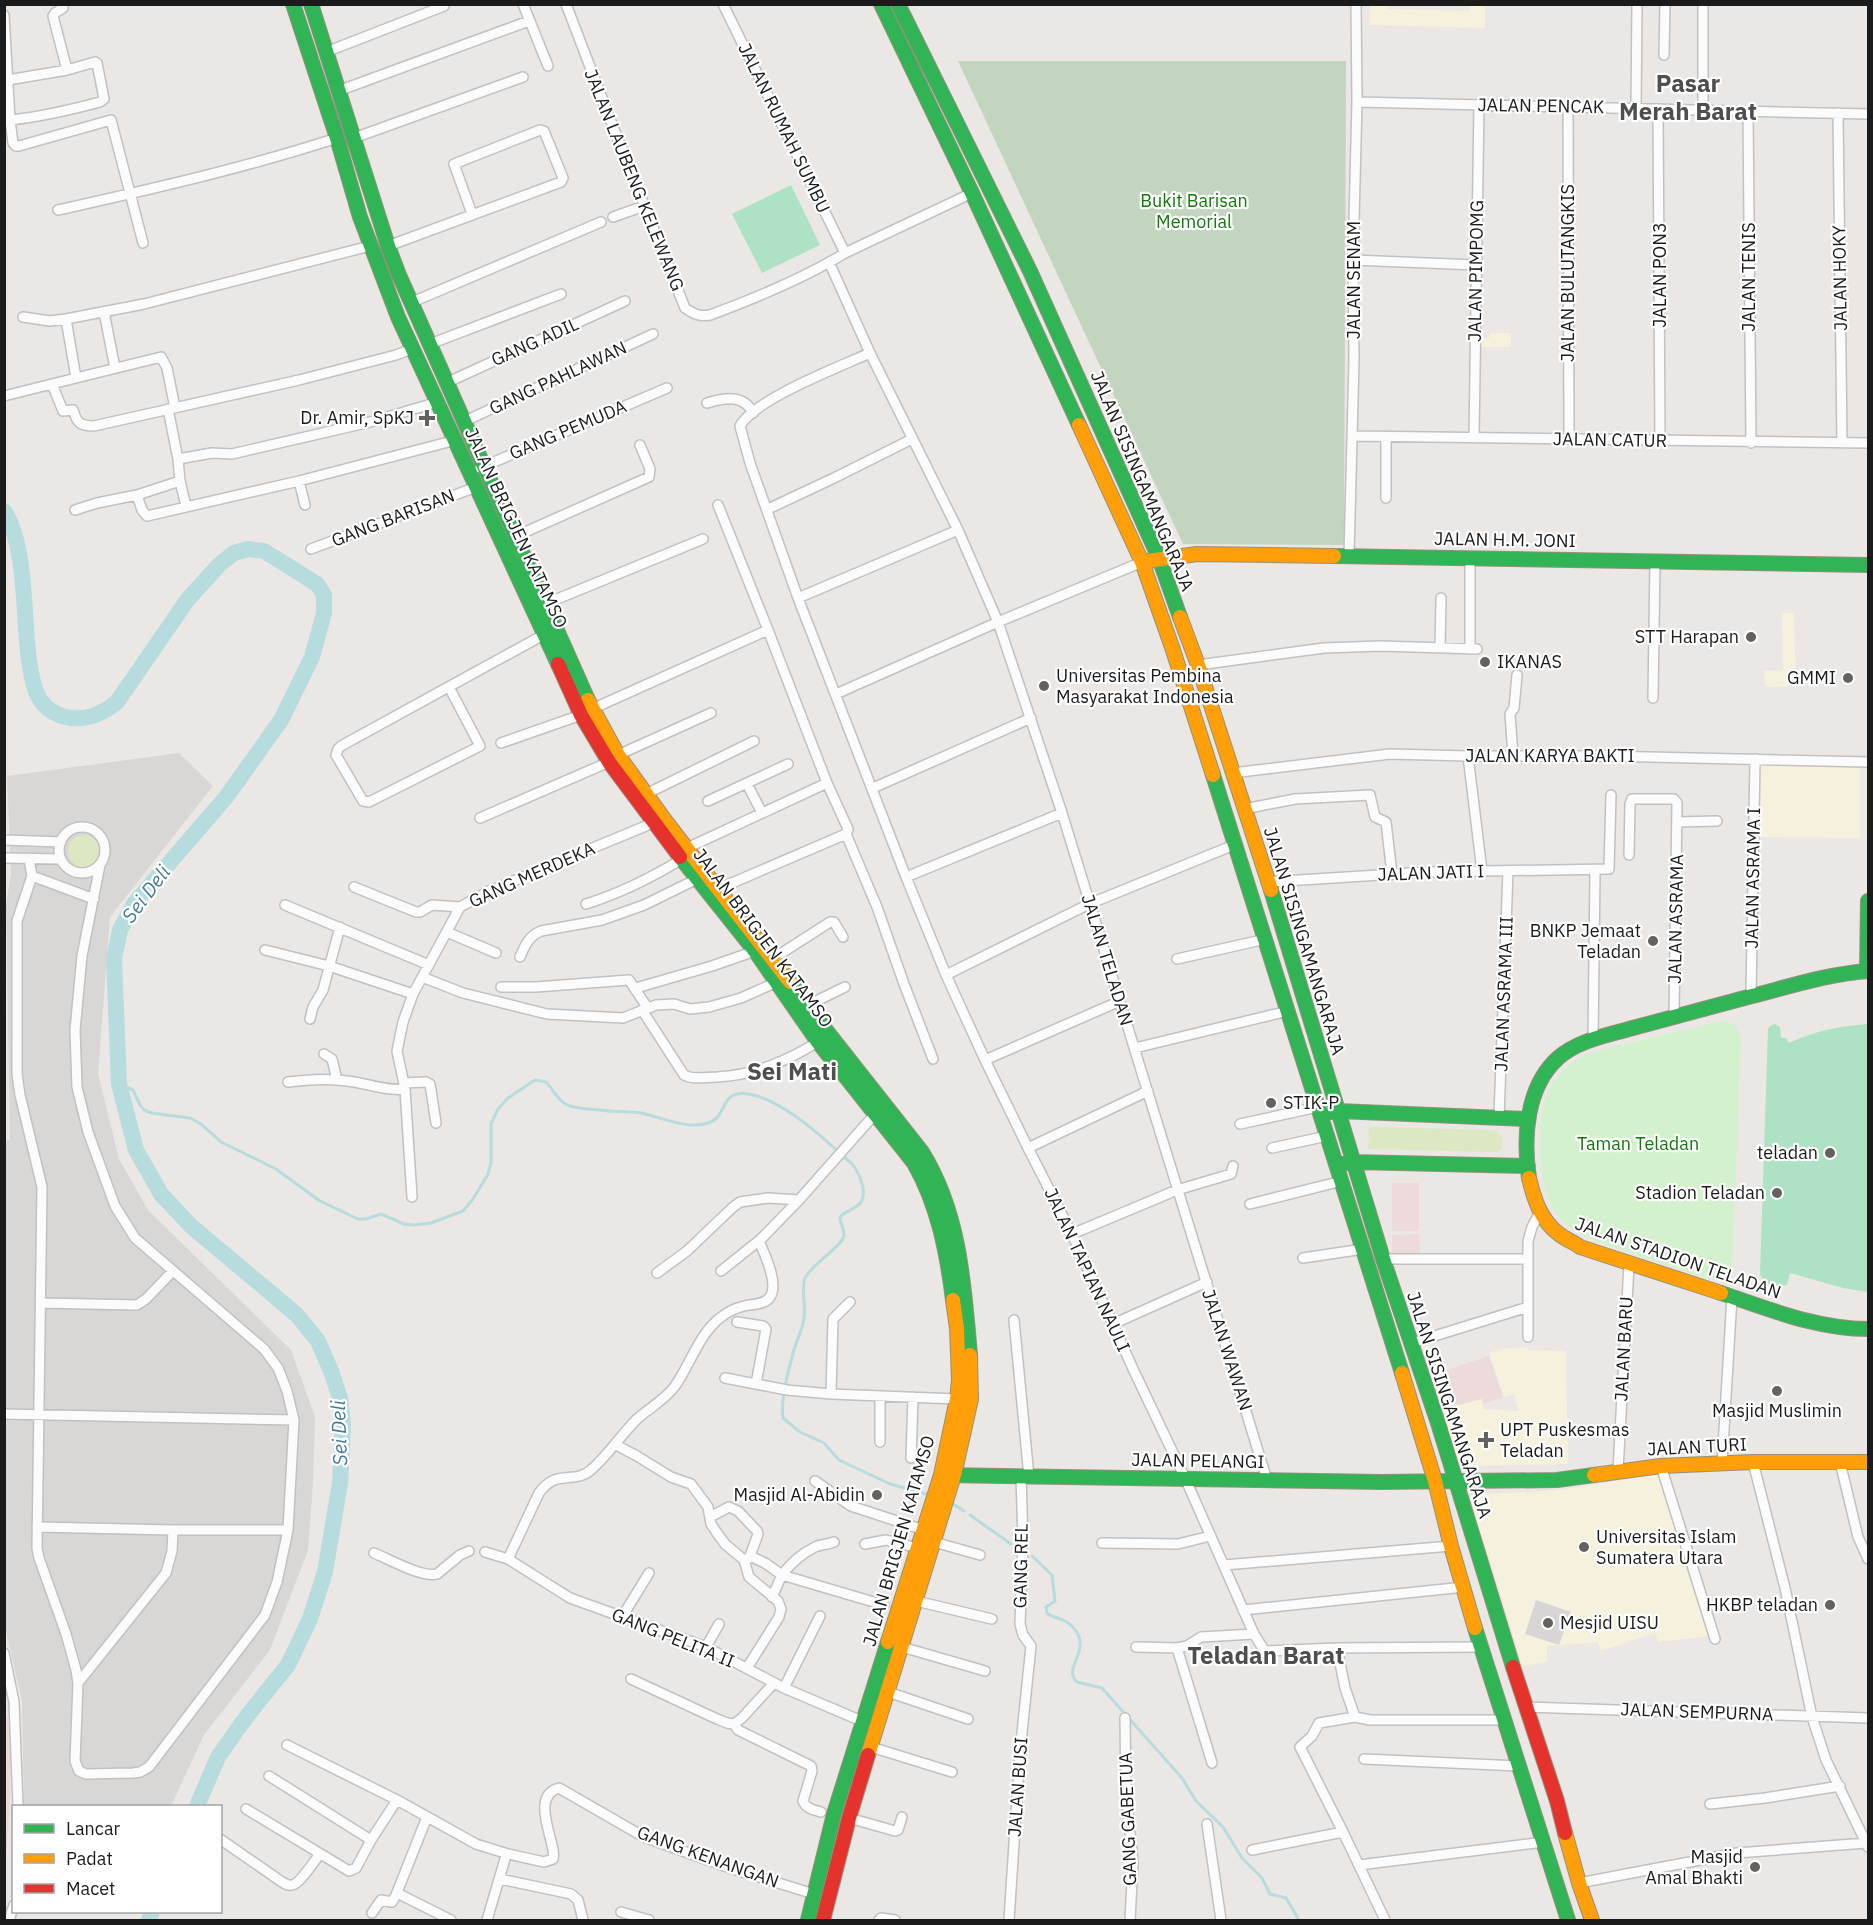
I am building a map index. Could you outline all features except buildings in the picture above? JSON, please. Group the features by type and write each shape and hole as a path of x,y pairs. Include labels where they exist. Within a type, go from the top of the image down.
{"main road":[{"name":"JALAN BRIGJEN KATAMSO","path":"293,4 370,246 412,349 476,487 533,593 545,604 586,712"},
{"name":"JALAN SISINGAMANGARAJA","path":"881,4 972,193 1142,562 1173,650 1328,1136 1435,1481 1480,1647 1568,1920"},
{"name":"JALAN SISINGAMANGARAJA","path":"898,4 1030,271 1160,558 1198,665 1268,882 1383,1259 1456,1481 1592,1920"},
{"name":"JALAN BRIGJEN KATAMSO","path":"312,5 388,246 410,303 514,537 545,634 586,712 653,823 718,888 774,958 808,1005 824,1038 875,1114 914,1162 925,1182 939,1220 957,1328 959,1363 957,1399 945,1482"},
{"path":"972,193 987,186"},
{"path":"1048,358 1065,350"},
{"name":"JALAN H.M. JONI","path":"1142,562 1197,554 1869,566"},
{"name":"JALAN BRIGJEN KATAMSO","path":"613,758 646,794 697,879 777,982 922,1152 941,1189 952,1219 964,1295 971,1379 968,1418 945,1482 937,1511 934,1542 849,1818 825,1920"},
{"path":"1868,971 1869,901"},
{"name":"JALAN STADION TELADAN","path":"1868,971 1835,975 1674,1016 1573,1048 1544,1073 1534,1093 1528,1119 1527,1144 1532,1190 1540,1212 1556,1232 1580,1247 1807,1322 1845,1329 1869,1329"},
{"path":"1319,1110 1528,1119"},
{"path":"1337,1165 1353,1162 1528,1166"},
{"name":"JALAN TURI","path":"1456,1481 1557,1480 1661,1466 1722,1463 1869,1462"},
{"name":"JALAN PELANGI","path":"945,1482 1025,1477 1456,1481"},
{"name":"JALAN BRIGJEN KATAMSO","path":"808,1920 834,1814 924,1530 937,1511"}],"street":[{"path":"63,4 63,8 53,16 67,70"},
{"path":"523,4 548,66"},
{"name":"JALAN LAUBENG KELEWANG","path":"566,4 685,308 694,314 710,315 757,297 972,193"},
{"name":"JALAN RUMAH SUMBU","path":"723,4 845,253"},
{"name":"JALAN SENAM","path":"1349,556 1357,102 1356,4"},
{"path":"1636,108 1637,4"},
{"path":"1665,4 1665,55"},
{"path":"1703,4 1703,110"},
{"path":"326,52 444,6"},
{"path":"4,15 10,120 9,144 19,146 111,120 143,243"},
{"path":"338,91 529,21"},
{"path":"7,83 96,62 104,99 65,112 10,120"},
{"path":"354,138 523,77"},
{"name":"JALAN PENCAK","path":"1357,102 1869,114"},
{"name":"JALAN PIMPOMG","path":"1474,438 1479,105"},
{"name":"JALAN BULUTANGKIS","path":"1568,107 1569,438"},
{"name":"JALAN PON3","path":"1658,109 1660,441"},
{"name":"JALAN TENIS","path":"1748,111 1751,443"},
{"name":"JALAN HOKY","path":"1838,113 1842,443"},
{"path":"388,246 562,180 544,131 540,130 454,165 472,214"},
{"path":"58,210 129,194 307,148 337,138"},
{"path":"613,217 644,206"},
{"path":"410,303 601,222"},
{"path":"23,317 50,321 144,304 370,246"},
{"path":"1353,260 1476,265"},
{"name":"JALAN TELADAN","path":"829,262 870,353 958,530 998,622 1062,813 1207,1282"},
{"path":"430,344 561,294"},
{"name":"GANG ADIL","path":"446,383 625,301"},
{"path":"104,312 115,368"},
{"path":"66,319 76,378"},
{"name":"GANG PAHLAWAN","path":"463,422 653,334"},
{"path":"52,384 61,409 73,411 75,419 86,426 94,426 299,380 412,349"},
{"path":"870,353 776,395 741,423 740,428 750,463 768,508 798,598 906,877 1062,813"},
{"path":"4,396 161,357 167,368 180,481 186,506"},
{"name":"GANG PEMUDA","path":"469,472 667,388"},
{"path":"707,403 721,399 737,399 747,404 753,413"},
{"path":"178,459 212,453 232,454 370,422 438,402"},
{"name":"JALAN CATUR","path":"1352,436 1869,443"},
{"path":"1386,438 1386,498"},
{"path":"768,508 912,439"},
{"path":"137,495 142,510 147,516 299,481 456,440"},
{"path":"514,537 649,477 650,469 640,445"},
{"path":"75,510 137,495 180,481"},
{"path":"299,481 305,505"},
{"name":"GANG BARISAN","path":"311,549 476,487"},
{"path":"718,505 827,783 848,830 846,834 877,907 933,1059"},
{"path":"798,598 958,530"},
{"path":"545,604 703,539"},
{"path":"1198,665 1324,648 1380,646 1473,649 1470,558"},
{"path":"1653,698 1654,561"},
{"path":"836,694 998,622 1142,562"},
{"path":"1440,648 1441,598"},
{"path":"501,743 586,712 768,630"},
{"path":"449,687 480,746 369,802 363,801 336,755 338,749 449,687 545,634"},
{"path":"1513,756 1510,714 1514,708 1517,675"},
{"path":"480,818 711,713"},
{"path":"873,788 1030,718"},
{"path":"646,794 754,741"},
{"name":"JALAN KARYA BAKTI","path":"1232,773 1376,755 1606,756 1869,762"},
{"path":"1468,756 1482,872"},
{"name":"JALAN ASRAMA I","path":"1751,996 1755,759"},
{"path":"708,801 788,764"},
{"path":"586,904 616,895 651,878 684,854 762,813 827,783"},
{"path":"747,784 762,813"},
{"path":"1244,809 1294,799 1370,795 1375,817 1386,822 1392,874"},
{"name":"JALAN JATI I","path":"1268,882 1392,874 1609,869 1611,795"},
{"name":"JALAN ASRAMA","path":"1629,855 1632,799 1674,799 1677,802 1674,1016"},
{"path":"1677,822 1717,821"},
{"name":"GANG MERDEKA","path":"412,1197 405,1086 397,1051 403,1022 413,994 460,907 489,891 653,823"},
{"path":"29,859 32,876 17,921 17,1074 42,1187 39,1558 66,1635 78,1683 75,1754 79,1771 86,1774 133,1773 146,1770 265,1615 277,1582 288,1530 294,1420 287,1391 278,1368 264,1350 135,1238 115,1206 88,1132 77,1087 75,1030 77,992 82,956 105,849 98,833 90,829 82,827 66,834 59,851 67,867 74,872 83,873 92,871 100,865"},
{"path":"718,888 846,834"},
{"path":"4,840 61,842"},
{"path":"946,975 1089,904 1234,845"},
{"path":"4,858 61,859"},
{"name":"JALAN ASRAMA III","path":"1499,1117 1508,871"},
{"path":"1593,1040 1595,871"},
{"path":"32,876 94,899"},
{"name":"JALAN TAPIAN NAULI","path":"906,877 946,975 985,1060 1072,1234 1185,1478 1254,1634 1263,1650 1336,1648"},
{"path":"520,957 525,944 534,934 602,920 644,905 697,879"},
{"path":"354,887 416,912 432,905 460,907"},
{"path":"285,904 429,964"},
{"path":"774,958 830,922 834,922 843,937"},
{"path":"310,1019 330,966 340,927"},
{"path":"447,932 496,953"},
{"path":"1177,958 1266,939"},
{"path":"265,950 330,966 413,994"},
{"path":"636,988 755,951"},
{"path":"422,977 464,993 547,1014 623,1018 645,1009 674,1004 690,1009 709,1007 741,998 777,982"},
{"path":"501,987 536,987 629,980 636,988 645,1009 684,1074 689,1077 732,1076 760,1070 792,1057 824,1038"},
{"path":"808,1005 845,987"},
{"path":"985,1060 1120,1001"},
{"path":"1135,1048 1288,1011"},
{"path":"324,1054 332,1059 337,1080"},
{"path":"288,1083 337,1080 381,1089 426,1082 430,1084 436,1123"},
{"path":"1028,1148 1148,1091"},
{"path":"1240,1124 1319,1110"},
{"path":"721,1270 759,1241 799,1200 875,1114"},
{"path":"1272,1148 1328,1136"},
{"path":"1072,1234 1177,1190 1231,1174 1233,1166"},
{"path":"1250,1204 1342,1181"},
{"path":"657,1273 687,1251 740,1202 768,1198 799,1200"},
{"path":"1528,1337 1528,1241 1540,1212"},
{"path":"508,1559 539,1492 545,1484 557,1477 574,1477 589,1471 616,1445 637,1419 671,1391 712,1324 730,1311 769,1299 773,1288 772,1280 759,1241"},
{"path":"1303,1258 1363,1249"},
{"path":"1383,1259 1527,1259"},
{"name":"JALAN BARU","path":"1618,1471 1629,1264"},
{"path":"41,1303 137,1305 146,1299 173,1270"},
{"name":"JALAN WAWAN","path":"1113,1324 1207,1282 1267,1479"},
{"path":"1722,1463 1732,1297"},
{"path":"831,1394 833,1319 850,1302"},
{"path":"1412,1343 1527,1307"},
{"name":"GANG REL","path":"1014,1320 1025,1477 1020,1624 1023,1635 1031,1646 1031,1653"},
{"path":"737,1322 763,1326 766,1329 756,1384"},
{"path":"725,1378 782,1389 831,1394 957,1399"},
{"path":"880,1397 880,1442"},
{"path":"911,1458 913,1397"},
{"path":"4,1414 294,1420"},
{"path":"616,1445 671,1477 691,1484 708,1507 717,1533 725,1544 747,1559 765,1563 782,1575 884,1605"},
{"path":"1579,1883 1737,1853 1867,1845 1826,1760 1812,1717 1785,1588 1753,1462"},
{"path":"1840,1462 1858,1537 1869,1559"},
{"path":"1661,1466 1715,1640"},
{"path":"816,1481 851,1506 924,1530"},
{"path":"710,1517 729,1507 738,1511 758,1532 747,1559 748,1577 780,1605 780,1613 768,1636 747,1668"},
{"path":"38,1527 288,1530"},
{"path":"78,1683 166,1573 172,1551 173,1530"},
{"path":"1102,1543 1178,1544 1210,1536"},
{"path":"865,1544 886,1540 918,1548"},
{"path":"772,1597 782,1575 790,1565 817,1546 834,1542"},
{"path":"934,1542 980,1555"},
{"path":"1224,1565 1451,1546"},
{"path":"374,1553 430,1575 436,1574 460,1555 469,1551"},
{"name":"GANG PELITA II","path":"485,1552 508,1559 570,1598 706,1647 784,1688 864,1722"},
{"path":"621,1617 649,1573"},
{"path":"1243,1610 1464,1587"},
{"path":"916,1601 992,1619"},
{"path":"784,1688 820,1616"},
{"path":"706,1647 719,1623"},
{"path":"1136,1647 1177,1648 1207,1636 1254,1634"},
{"path":"902,1647 985,1671"},
{"path":"1355,1717 1345,1688 1336,1648 1480,1647"},
{"path":"1177,1648 1212,1763"},
{"path":"4,1653 14,1702 18,1805"},
{"name":"JALAN BUSI","path":"1009,1920 1020,1752 1031,1653"},
{"path":"631,1679 717,1719 734,1724 774,1683"},
{"path":"888,1692 968,1719"},
{"name":"JALAN SEMPURNA","path":"1525,1707 1869,1718"},
{"path":"1385,1920 1300,1748 1312,1736 1319,1723 1355,1717 1370,1720 1504,1720"},
{"name":"GANG GABETUA","path":"1125,1718 1126,1792 1133,1863 1130,1920"},
{"path":"734,1724 738,1730 811,1766 813,1771 803,1801 804,1805 821,1812"},
{"path":"287,1745 397,1800 476,1844 506,1857 487,1920"},
{"path":"871,1747 952,1772"},
{"path":"1364,1759 1518,1766"},
{"path":"269,1776 371,1840"},
{"path":"1710,1804 1765,1798 1840,1785"},
{"name":"GANG KENANGAN","path":"506,1857 544,1862 553,1859 555,1854 547,1830 545,1807 553,1790 559,1788 644,1837 733,1869 814,1894"},
{"path":"246,1809 351,1871 356,1868 397,1800"},
{"path":"849,1818 895,1831 898,1830 902,1817"},
{"path":"372,1913 381,1900 392,1902 427,1818"},
{"path":"1207,1824 1221,1920"},
{"path":"1252,1850 1343,1832"},
{"path":"222,1840 282,1882 290,1885 296,1884 320,1854"},
{"path":"1359,1865 1544,1842"},
{"path":"500,1879 571,1894 578,1900 583,1920"},
{"path":"401,1895 451,1920"},
{"path":"621,1912 649,1920"},
{"path":"879,1920 881,1918 895,1920"}],"shaded area":[{"path":"1370,5 1387,5 1387,9 1469,11 1470,5 1485,5 1485,28 1369,25"},
{"path":"1490,333 1511,333 1511,347 1479,347 1479,338 1489,338"},
{"path":"1782,613 1794,613 1796,686 1765,687 1764,671 1783,670"},
{"path":"179,753 213,786 110,917 98,1074 119,1159 148,1210 291,1350 315,1417 308,1550 270,1650 204,1735 171,1805 24,1805 22,1701 4,1622 4,1141 10,1140 6,905 11,873 7,776"},
{"path":"1758,763 1860,764 1860,838 1757,837"},
{"path":"1392,1183 1419,1183 1419,1231 1392,1231"},
{"path":"1419,1234 1420,1255 1392,1256 1392,1235"},
{"path":"1528,1347 1529,1350 1566,1351 1568,1464 1463,1465 1456,1459 1439,1410 1482,1399 1484,1409 1519,1411 1514,1394 1504,1397 1489,1353 1501,1349"},
{"path":"1489,1356 1503,1397 1446,1415 1433,1375"},
{"name":"Universitas Islam Sumatera Utara","path":"1660,1474 1696,1584 1708,1636 1658,1642 1655,1633 1601,1651 1598,1642 1547,1646 1547,1662 1522,1666 1473,1510 1474,1503 1479,1496 1560,1490"},
{"name":"Mesjid UISU","path":"1536,1600 1571,1612 1559,1645 1525,1634"},
{"path":"5,1712 10,1726 10,1802 5,1874"}],"green space":[{"name":"Bukit Barisan Memorial","path":"958,61 1346,61 1344,545 1183,544"},
{"path":"791,185 820,245 762,273 732,214"},
{"path":"84,835 95,840 100,851 95,862 84,867 73,862 68,851 73,840"},
{"name":"Taman Teladan","path":"1726,1021 1739,1031 1741,1037 1732,1269 1726,1276 1716,1280 1688,1273 1595,1240 1563,1221 1545,1190 1541,1167 1540,1128 1545,1099 1553,1082 1574,1062 1612,1047"},
{"path":"1775,1024 1780,1027 1781,1038 1786,1038 1789,1043 1828,1030 1868,1024 1868,1292 1843,1288 1790,1273 1787,1285 1775,1286 1764,1281 1760,1274 1768,1029"},
{"path":"1369,1127 1494,1130 1502,1137 1502,1149 1496,1152 1368,1149"}],"waterway":[{"name":"Sei Deli","path":"4,511 17,543 34,687 41,701 48,708 66,717 90,717 117,702 188,599 220,564 234,553 248,549 264,551 317,584 324,595 324,613 312,657 281,720 227,796 134,904 120,930 114,959 119,1084 136,1150 161,1194 191,1226 297,1315 318,1341 340,1398 343,1425 340,1483 325,1572 310,1619 288,1665 218,1757 197,1805"},
{"path":"119,1084 133,1090 144,1110 190,1118 201,1124 221,1142 276,1169 320,1201 358,1219 381,1214 404,1224 414,1225 431,1223 463,1211 488,1174 491,1163 491,1124 498,1109 508,1098 535,1080 546,1082 561,1101 568,1105 586,1109 641,1113 691,1125 700,1125 715,1120 728,1100 739,1094 761,1097 775,1104 804,1122 853,1165 861,1180 863,1192 861,1202 840,1217 844,1232 843,1239 805,1278 803,1286 804,1319 786,1384 783,1418 800,1432 824,1443 839,1460 890,1484 930,1495"},
{"path":"950,1502 964,1511"},
{"path":"970,1515 1011,1544"},
{"path":"1032,1556 1052,1575 1055,1601 1046,1607 1047,1613 1069,1623 1078,1635 1080,1643 1073,1670 1073,1676 1077,1682 1102,1688 1182,1778 1196,1801 1223,1827 1242,1858 1262,1878 1270,1894 1286,1898 1299,1920"},
{"name":"Sei Deli","path":"149,1920 152,1913"}],"traffic: fast":[{"path":"293,4 360,217 398,317 558,664"},
{"path":"311,4 399,275 588,700"},
{"path":"881,4 972,193 1079,425"},
{"path":"898,4 1030,271 1159,558 1180,617"},
{"path":"1334,556 1868,565"},
{"path":"1213,775 1402,1373"},
{"path":"680,857 755,951 818,1042 914,1163 929,1195 940,1229 953,1300"},
{"path":"1271,890 1383,1259 1438,1423 1513,1667"},
{"path":"1867,970 1868,901"},
{"path":"1529,1178 1526,1146 1533,1098 1547,1070 1558,1058 1574,1047 1629,1029 1810,981 1868,971"},
{"path":"790,982 922,1152 935,1175 945,1200 958,1250 970,1355"},
{"path":"1321,1113 1338,1111 1528,1119"},
{"path":"1337,1165 1353,1162 1528,1166"},
{"path":"1721,1293 1811,1322 1868,1329"},
{"path":"943,1475 1382,1482 1557,1480 1594,1475"},
{"path":"1475,1628 1568,1920"},
{"path":"808,1920 834,1814 888,1642"}],"traffic: slow":[{"path":"1079,425 1142,562 1213,775"},
{"path":"1148,561 1197,554 1334,556"},
{"path":"1180,617 1198,665 1271,890"},
{"path":"588,700 618,755 664,819 790,982"},
{"path":"1529,1178 1536,1202 1547,1223 1580,1247 1721,1293"},
{"path":"888,1642 941,1475 957,1399 959,1380 957,1328 953,1300"},
{"path":"868,1755 954,1475 971,1399 970,1355"},
{"path":"1402,1373 1435,1481 1475,1628"},
{"path":"1594,1475 1661,1466 1753,1462 1868,1462"},
{"path":"1565,1833 1592,1920"}],"traffic: jam":[{"path":"558,664 581,715 609,762 680,857"},
{"path":"1513,1667 1557,1801 1565,1833"},
{"path":"823,1920 868,1755"}],"place":[{"name":"Dr. Amir, SpKJ","path":"427,418"},
{"name":"STT Harapan","path":"1751,637"},
{"name":"IKANAS","path":"1485,662"},
{"name":"GMMI","path":"1848,678"},
{"name":"Universitas Pembina Masyarakat Indonesia","path":"1044,686"},
{"name":"BNKP Jemaat Teladan","path":"1653,941"},
{"name":"STIK-P","path":"1271,1103"},
{"name":"teladan","path":"1830,1153"},
{"name":"Stadion Teladan","path":"1777,1193"},
{"name":"Masjid Muslimin","path":"1777,1391"},
{"name":"UPT Puskesmas Teladan","path":"1486,1440"},
{"name":"Masjid Al-Abidin","path":"877,1495"},
{"name":"Universitas Islam Sumatera Utara","path":"1584,1547"},
{"name":"HKBP teladan","path":"1830,1605"},
{"name":"Mesjid UISU","path":"1548,1623"},
{"name":"Masjid Amal Bhakti","path":"1755,1867"}],"district":[{"name":"Pasar Merah Barat","path":"1688,98"},
{"name":"Sei Mati","path":"792,1072"},
{"name":"Teladan Barat","path":"1266,1656"}]}
